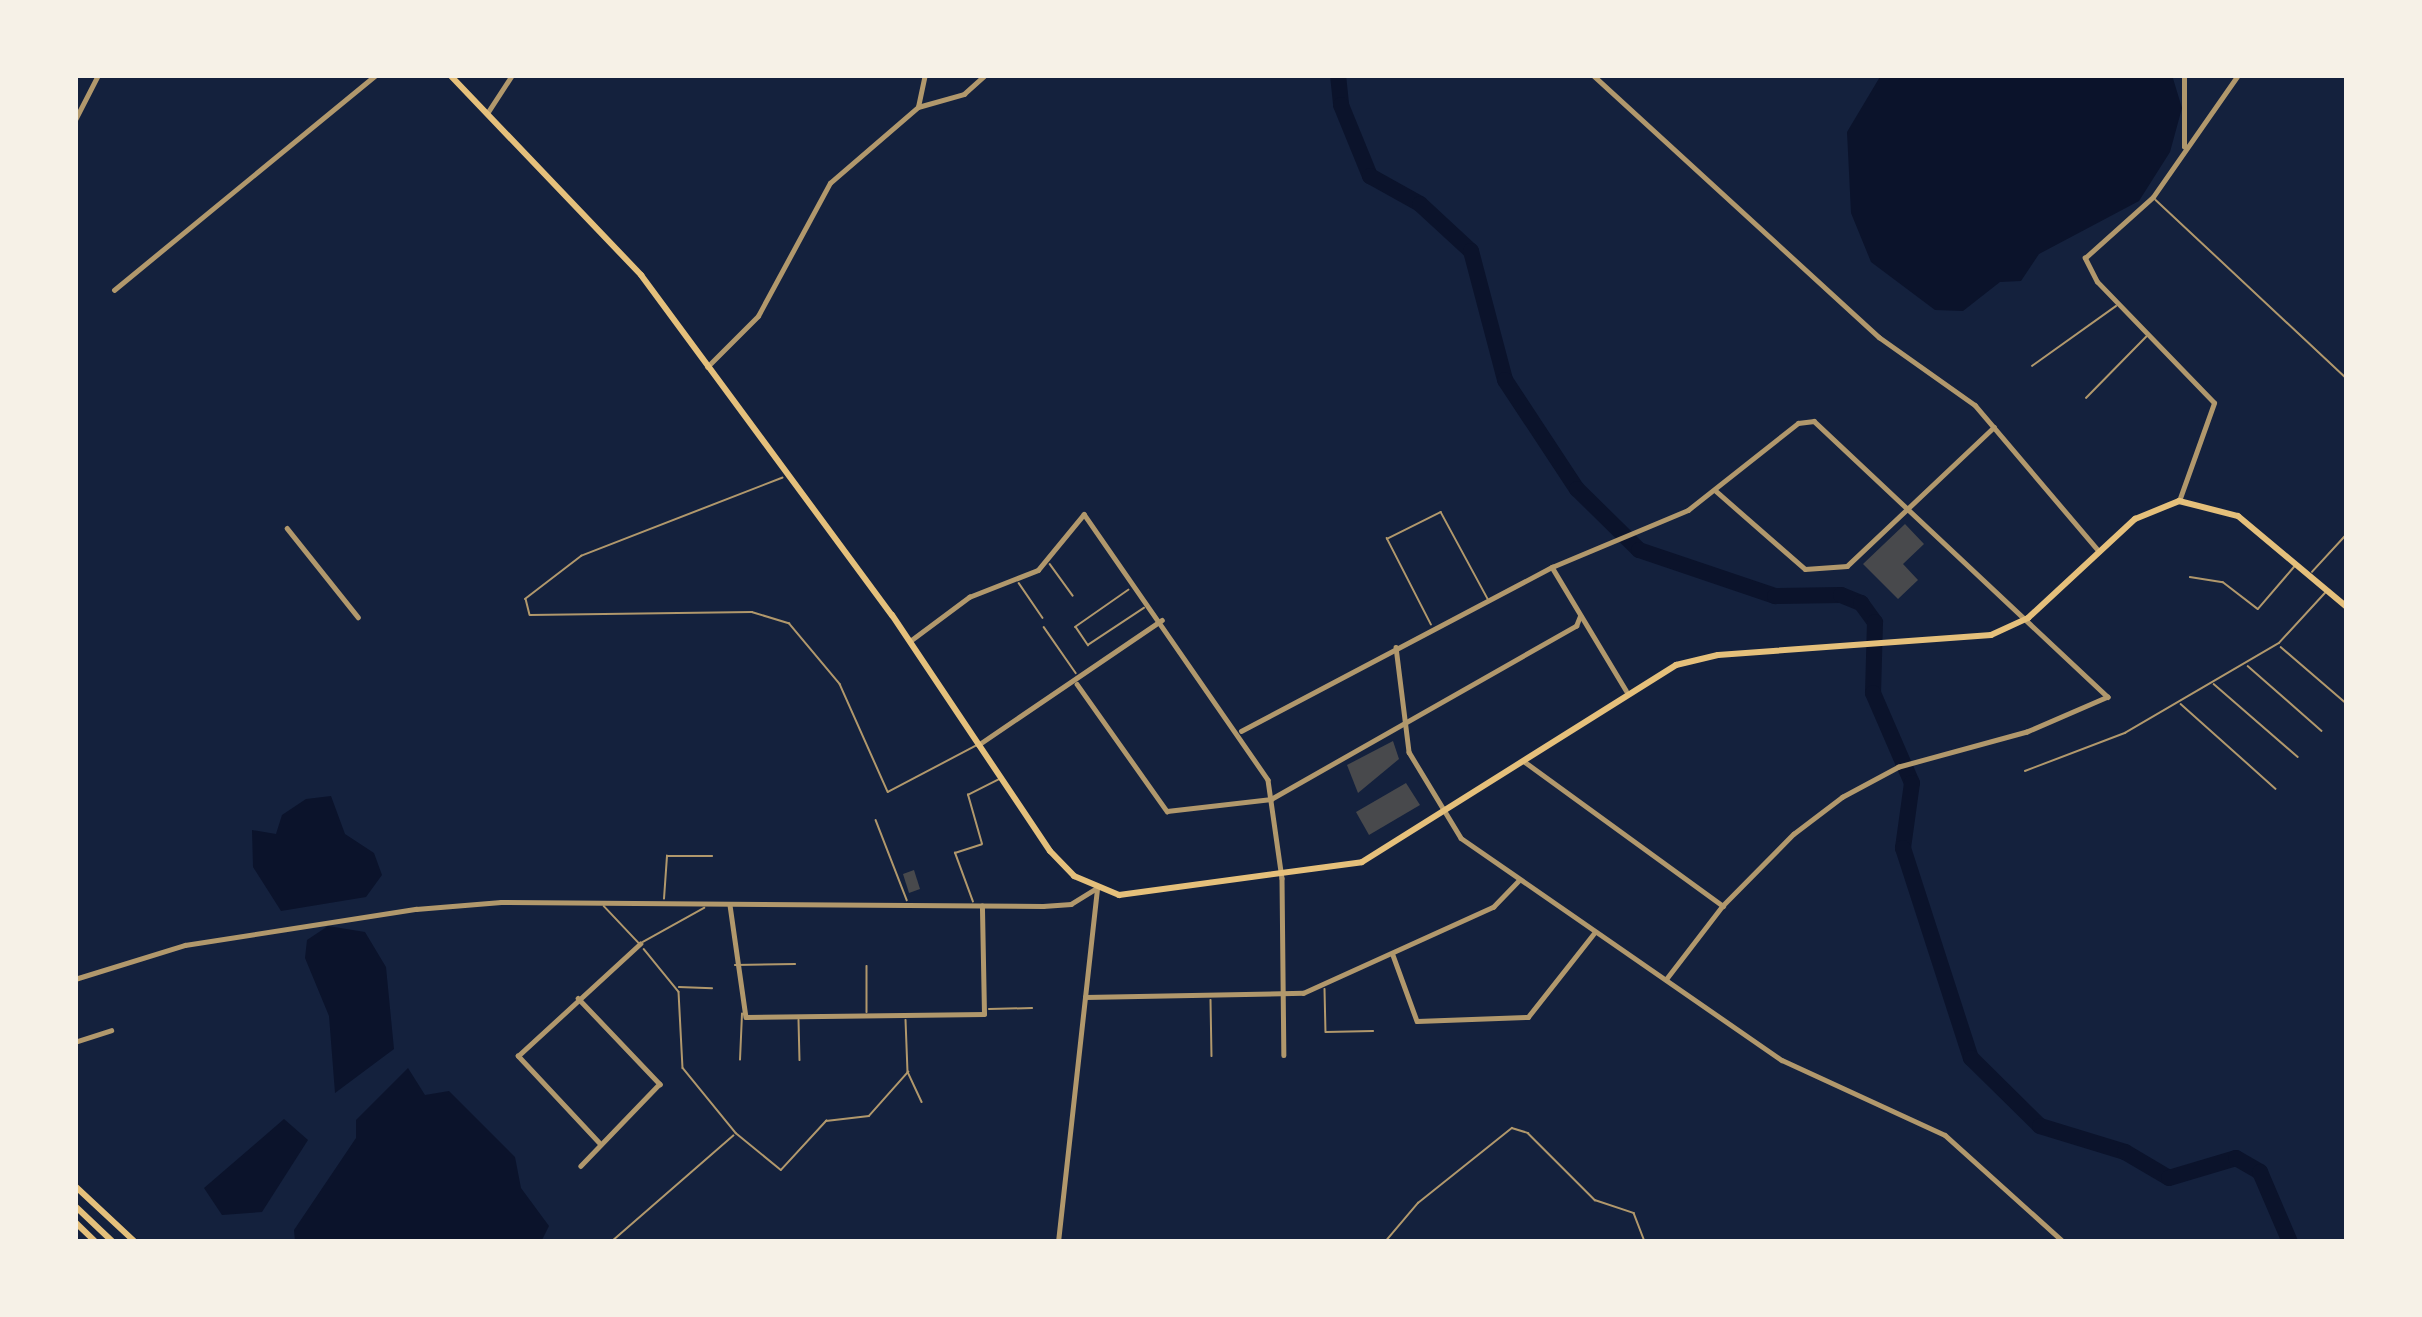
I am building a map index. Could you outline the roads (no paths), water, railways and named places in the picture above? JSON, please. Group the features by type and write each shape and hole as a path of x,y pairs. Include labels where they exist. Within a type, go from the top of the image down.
{"main road":[{"path":"450,75 616,246 910,641 1050,851 1096,888 1140,896 1282,878 1362,862 1445,816 1626,690 1718,655 1990,635 2028,618 2155,506 2179,500 2238,516 2347,607"},
{"path":"75,1186 135,1242"},
{"path":"75,1206 113,1242"},
{"path":"75,1222 95,1242"}],"street":[{"path":"75,121 98,75"},
{"path":"114,290 376,75"},
{"path":"488,112 512,75"},
{"path":"918,106 925,75"},
{"path":"707,367 758,316 830,183 918,106 964,94 986,75"},
{"path":"1593,75 1879,337 1994,427 2099,551"},
{"path":"2183,152 2184,75"},
{"path":"2179,500 2192,449 2216,411 2117,304 2085,258 2153,197 2238,75"},
{"path":"1241,730 1552,567 1655,527 1716,491 1807,419 2028,618 2108,697 2027,732 1899,767 1794,834 1723,906 1666,980"},
{"path":"1716,491 1805,569 1847,566 1994,427"},
{"path":"910,641 969,597 1017,579 1047,561 1084,514 1241,730 1271,799 1282,878 1284,1055"},
{"path":"287,528 358,617"},
{"path":"1552,567 1626,690"},
{"path":"1079,682 1167,812 1271,799 1576,626 1580,616"},
{"path":"978,745 1079,682 1162,620"},
{"path":"1396,646 1415,766 1461,838 1782,1060 1945,1136 2064,1242"},
{"path":"1525,762 1723,906"},
{"path":"1085,997 1283,993 1324,985 1493,907 1519,880"},
{"path":"75,979 185,945 379,913 501,902 604,906 1071,904 1096,888"},
{"path":"1058,1242 1096,888"},
{"path":"730,905 742,1015 799,1016 906,1016 986,1009 978,906"},
{"path":"1394,955 1418,1022 1528,1018 1595,932"},
{"path":"599,1143 518,1056 640,944"},
{"path":"578,998 660,1084 581,1166"},
{"path":"75,1042 111,1030"}],"lane":[{"path":"2153,197 2347,379"},
{"path":"2032,366 2117,304"},
{"path":"2086,398 2148,335"},
{"path":"786,476 581,556 526,599 530,615 752,612 789,623 840,684 888,792 978,745"},
{"path":"1433,629 1387,539 1441,512 1488,600"},
{"path":"2309,574 2347,534"},
{"path":"1047,561 1073,596"},
{"path":"2190,577 2223,582 2258,609 2296,564"},
{"path":"1017,579 1043,619"},
{"path":"1137,584 1076,627 1088,645 1150,603"},
{"path":"2025,771 2126,733 2279,644 2328,590"},
{"path":"1044,627 1079,682"},
{"path":"2279,644 2347,704"},
{"path":"2245,663 2322,731"},
{"path":"2212,682 2298,757"},
{"path":"2178,701 2276,789"},
{"path":"978,906 956,853 982,844 968,794 1001,778"},
{"path":"876,820 909,907"},
{"path":"664,903 667,856 712,856"},
{"path":"640,944 710,903"},
{"path":"604,906 675,987 683,1068 730,1116 736,1133 783,1172 826,1121 869,1116 908,1072"},
{"path":"735,965 795,964"},
{"path":"867,966 867,1016"},
{"path":"1324,985 1326,1032 1373,1031"},
{"path":"675,987 712,988"},
{"path":"1211,996 1212,1056"},
{"path":"986,1009 1032,1008"},
{"path":"740,1060 742,1015"},
{"path":"799,1016 800,1060"},
{"path":"906,1016 908,1072 922,1102"},
{"path":"1384,1242 1418,1203 1513,1128 1528,1133 1595,1200 1634,1213 1645,1242"},
{"path":"611,1242 736,1133"}],"water":[{"path":"1881,75 2172,75 2182,108 2170,152 2139,201 2039,254 2021,281 2000,282 1963,311 1935,310 1871,262 1851,213 1847,132"},
{"path":"331,796 345,834 374,853 382,875 366,897 281,911 253,867 252,830 276,834 282,815 306,799"},
{"path":"328,926 365,932 386,967 394,1049 335,1093 329,1016 305,958 307,940"},
{"path":"408,1068 425,1095 449,1091 515,1157 521,1188 549,1226 541,1242 295,1242 294,1230 356,1138 356,1120"},
{"path":"284,1119 308,1140 262,1212 222,1215 204,1188"}],"waterway":[{"path":"1338,75 1341,105 1370,176 1420,204 1471,251 1505,380 1577,489 1639,550 1775,596 1841,595 1861,603 1875,622 1873,693 1912,783 1903,848 1971,1058 2040,1126 2125,1152 2169,1178 2236,1158 2260,1172 2290,1242"}]}
